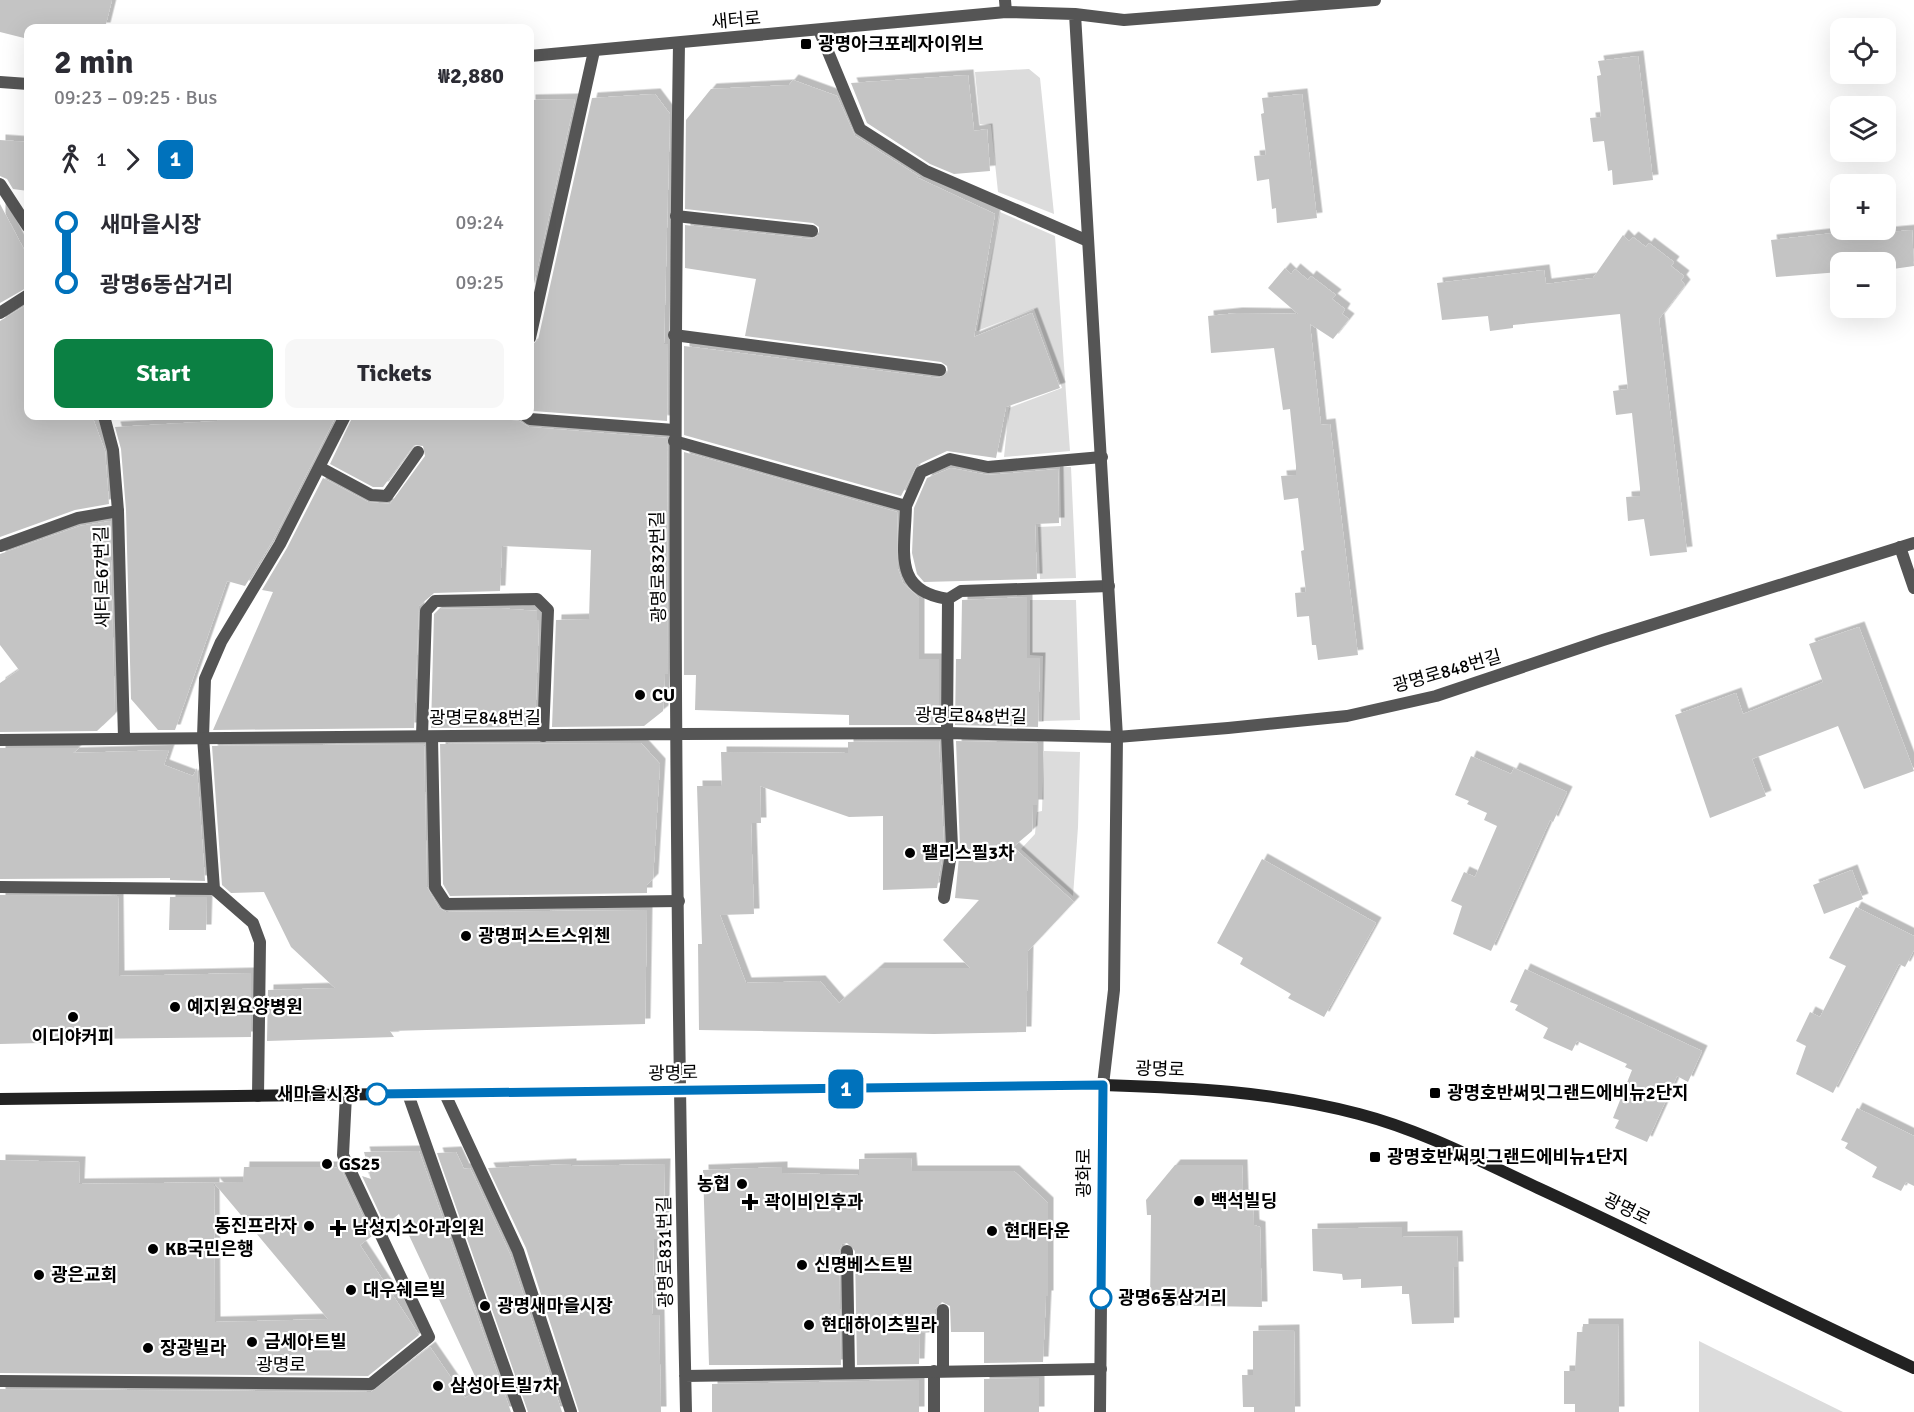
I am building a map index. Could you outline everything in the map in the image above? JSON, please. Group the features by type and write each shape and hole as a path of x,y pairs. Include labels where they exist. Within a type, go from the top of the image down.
{"main road":[{"name":"광명로","path":"0,1099 1103,1085 1223,1089 1292,1098 1360,1114 1419,1133 1601,1216 1914,1368"}],"street":[{"name":"새터로","path":"534,57 819,30 1006,6 1124,20 1375,0"},
{"name":"광화로","path":"1075,14 1117,737 1114,990 1103,1085 1100,1412"},
{"path":"819,30 860,129 926,171 1088,241"},
{"name":"광명로832번길","path":"679,44 674,436 680,1090"},
{"path":"534,320 594,51"},
{"path":"0,82 24,84"},
{"path":"0,184 24,221"},
{"path":"676,216 812,231"},
{"path":"0,313 24,298"},
{"path":"674,335 940,370"},
{"path":"534,419 674,436 906,506"},
{"name":"새터로67번길","path":"105,420 113,450 118,511 124,738"},
{"path":"214,889 203,736 205,679 221,642 280,544 343,420"},
{"path":"319,467 370,495 387,496 418,452"},
{"path":"1101,457 988,466 950,459 921,471 906,506 905,560 910,581 927,596 948,599 961,591 1109,586"},
{"path":"0,546 78,518 118,511"},
{"name":"광명로848번길","path":"0,740 203,736 947,733 1117,737 1347,716 1436,696 1603,640 1914,543"},
{"path":"1900,547 1914,588"},
{"path":"543,736 548,610 537,599 435,601 426,611 427,736 435,886 446,904 679,901"},
{"path":"944,898 952,847 947,733 948,599"},
{"path":"0,887 214,889 253,923 260,942 258,1096"},
{"name":"광명로831번길","path":"680,1090 686,1412"},
{"path":"408,1094 520,1412"},
{"path":"445,1094 518,1251 571,1412"},
{"name":"광명로","path":"0,1381 371,1384 429,1337 343,1155 346,1095"},
{"path":"847,1251 849,1373"},
{"path":"934,1412 943,1310"},
{"path":"685,1376 1101,1369"}],"shaded area":[{"path":"1029,69 1040,78 1054,214 998,192 991,125 980,124 975,72"},
{"path":"1000,212 1055,236 1070,451 1004,457 1009,408 1062,388 1034,309 977,331"},
{"path":"1060,467 1071,467 1076,578 1040,579 1038,527 1061,526"},
{"path":"1030,600 1076,600 1080,720 1042,721 1043,656 1030,655"},
{"path":"1044,751 1080,752 1073,896 1021,849 1035,834 1037,812 1042,811"},
{"path":"1699,1341 1717,1350 1843,1412 1699,1412"}],"building":[{"path":"0,0 112,0 106,24 24,24 24,38 0,32"},
{"path":"1638,56 1653,180 1613,185 1612,170 1608,171 1604,141 1593,142 1590,118 1601,117 1597,76 1601,75 1598,61"},
{"path":"968,75 974,131 987,129 990,171 954,174 930,164 867,123 851,83"},
{"path":"793,80 837,96 855,136 920,177 916,177 995,214 974,337 1032,313 1060,388 1006,407 996,458 947,451 917,465 901,496 684,435 684,346 939,378 948,372 947,366 941,362 745,336 756,279 685,268 685,225 811,239 819,235 819,227 813,223 685,209 686,120 711,89 789,85"},
{"path":"655,94 670,114 664,344 668,344 667,421 534,411 534,343 538,340 592,98"},
{"path":"1302,94 1317,218 1277,223 1276,208 1272,209 1269,179 1257,181 1254,156 1266,155 1261,114 1264,113 1262,98"},
{"path":"575,99 534,284 534,100"},
{"path":"0,140 24,142 24,190 13,189 7,179 0,176"},
{"path":"0,204 24,249 24,289 0,303"},
{"path":"1912,230 1914,266 1896,269 1896,252 1830,252 1830,273 1776,277 1771,240 1830,233 1830,240 1896,240 1896,231"},
{"path":"1623,235 1629,241 1633,237 1646,247 1649,243 1674,262 1671,266 1684,276 1681,280 1685,285 1659,319 1687,552 1650,556 1644,519 1628,521 1626,497 1640,496 1640,488 1632,413 1616,415 1613,391 1628,389 1620,314 1513,325 1513,328 1490,331 1488,316 1442,320 1437,283 1544,270 1546,284 1593,278"},
{"path":"1285,268 1291,274 1295,269 1308,280 1311,276 1336,295 1332,299 1345,309 1342,314 1349,319 1333,339 1310,324 1321,425 1330,424 1358,655 1318,660 1316,645 1312,645 1309,616 1297,617 1295,593 1306,592 1301,551 1304,550 1298,498 1284,500 1281,476 1296,475 1296,466 1290,409 1283,410 1274,348 1211,353 1208,316 1237,313 1298,314 1268,288"},
{"path":"24,306 24,420 93,420 105,451 109,504 75,510 0,537 0,321"},
{"path":"334,420 273,540 245,586 227,581 175,730 158,730 131,699 126,510 121,449 115,427 217,421"},
{"path":"351,420 511,420 519,421 529,427 667,438 668,674 665,674 663,711 644,726 552,727 556,620 589,619 591,550 502,546 500,591 434,593 419,606 414,728 213,730 273,592 262,590 287,548 323,478 368,502 390,504 425,456 423,446 414,445 383,487 373,487 330,464"},
{"path":"684,452 897,512 898,569 903,583 919,598 919,659 939,659 939,725 849,725 849,715 695,710 696,675 684,675"},
{"path":"951,468 988,475 1058,469 1059,523 1035,524 1037,579 924,582 917,574 912,553 914,508 927,478"},
{"path":"110,521 115,714 97,731 0,732 0,683 19,670 0,645 0,554 80,526"},
{"path":"1027,597 1027,658 1040,658 1038,727 955,725 956,659 961,659 962,600"},
{"path":"499,608 537,611 537,620 539,620 535,727 431,728 434,614 439,609"},
{"path":"1859,627 1914,771 1864,789 1838,726 1752,759 1766,796 1710,818 1675,715 1736,693 1743,714 1823,682 1809,644"},
{"path":"939,741 944,847 937,888 883,890 883,816 849,817 760,786 761,823 751,823 754,914 720,915 746,983 820,981 839,1003 879,968 970,968 943,940 979,900 955,898 960,847 956,741 1038,743 1038,805 1033,805 1032,831 1013,847 1074,902 1028,951 1026,1032 934,1034 699,1030 698,944 702,944 697,786 722,786 721,752 848,753 848,742"},
{"path":"641,743 660,764 653,879 647,885 647,893 450,896 443,884 440,744"},
{"path":"424,744 427,887 439,908 446,912 647,910 645,1024 390,1031 394,1037 267,1041 268,990 335,988 291,947 264,892 231,893 222,885 212,746"},
{"path":"0,748 79,748 73,753 169,750 164,765 193,776 197,768 205,881 170,880 170,878 0,879"},
{"path":"1471,756 1511,774 1514,768 1567,792 1553,822 1550,820 1491,951 1453,934 1462,906 1451,901 1464,872 1475,877 1497,826 1484,820 1487,813 1467,804 1469,801 1455,795"},
{"path":"1262,859 1376,923 1324,1017 1288,998 1291,994 1240,964 1243,958 1217,943"},
{"path":"1852,870 1863,899 1824,914 1813,885"},
{"path":"0,895 118,896 119,976 251,973 251,1037 81,1039 81,1042 0,1044"},
{"path":"170,897 207,897 206,930 169,930"},
{"path":"1856,907 1914,936 1914,950 1905,967 1899,964 1833,1093 1796,1074 1806,1046 1796,1041 1810,1012 1820,1017 1846,966 1829,958"},
{"path":"1525,969 1702,1051 1688,1082 1677,1076 1647,1142 1615,1128 1619,1120 1613,1118 1632,1070 1625,1067 1627,1064 1577,1041 1572,1051 1543,1038 1548,1028 1515,1010 1518,1005 1510,1002"},
{"path":"1857,1108 1914,1136 1914,1186 1906,1182 1901,1191 1872,1177 1877,1167 1845,1148 1848,1143 1841,1140"},
{"path":"419,1151 511,1412 0,1412 0,1389 371,1392 430,1347 465,1398 481,1389 399,1214 385,1225 362,1176 371,1179 364,1152"},
{"path":"456,1152 464,1169 470,1168 510,1254 562,1412 528,1412 437,1153"},
{"path":"911,1158 912,1171 1014,1171 1048,1203 1048,1296 1046,1296 1043,1362 984,1363 984,1332 951,1332 950,1306 942,1302 935,1309 935,1332 920,1333 919,1364 857,1365 855,1251 847,1243 842,1244 839,1251 841,1365 709,1365 703,1170 782,1167 782,1173 859,1175 859,1159"},
{"path":"0,1160 80,1162 79,1184 243,1182 244,1167 333,1167 341,1169 372,1236 360,1245 419,1335 368,1376 0,1373","holes":["214,1183 328,1319 215,1322"]},
{"path":"571,1164 571,1166 665,1164 663,1239 654,1239 652,1315 659,1315 661,1412 579,1412 526,1248 488,1168"},
{"path":"1175,1165 1242,1165 1243,1195 1253,1202 1254,1225 1260,1227 1262,1307 1150,1305 1151,1215 1147,1215 1146,1200"},
{"path":"1402,1227 1402,1237 1457,1236 1458,1267 1453,1267 1454,1323 1412,1324 1409,1294 1402,1294 1402,1286 1361,1288 1361,1279 1343,1280 1342,1274 1313,1271 1312,1229"},
{"path":"1583,1324 1618,1324 1619,1412 1575,1412 1575,1404 1564,1404 1564,1371 1575,1371 1577,1332 1583,1332"},
{"path":"1294,1330 1295,1412 1254,1412 1254,1407 1243,1407 1242,1375 1253,1375 1253,1331"},
{"path":"1039,1378 1039,1412 984,1412 984,1379"},
{"path":"919,1380 919,1412 712,1412 712,1384"}],"bus line":[{"name":"1","path":"377,1094 1103,1085 1101,1298"}],"place":[{"name":"광명아크포레자이위브","path":"806,44"},
{"name":"CU","path":"640,695"},
{"name":"팰리스필3차","path":"910,853"},
{"name":"광명퍼스트스위첸","path":"466,936"},
{"name":"예지원요양병원","path":"175,1007"},
{"name":"이디야커피","path":"73,1017"},
{"name":"광명호반써밋그랜드에비뉴2단지","path":"1435,1093"},
{"name":"새마을시장","path":"377,1094"},
{"name":"광명호반써밋그랜드에비뉴1단지","path":"1375,1157"},
{"name":"GS25","path":"327,1164"},
{"name":"농협","path":"742,1184"},
{"name":"백석빌딩","path":"1199,1201"},
{"name":"곽이비인후과","path":"750,1202"},
{"name":"동진프라자","path":"309,1226"},
{"name":"남성지소아과의원","path":"338,1228"},
{"name":"현대타운","path":"992,1231"},
{"name":"KB국민은행","path":"153,1249"},
{"name":"신명베스트빌","path":"802,1265"},
{"name":"광은교회","path":"39,1275"},
{"name":"대우쉐르빌","path":"351,1290"},
{"name":"광명6동삼거리","path":"1101,1298"},
{"name":"광명새마을시장","path":"485,1306"},
{"name":"현대하이츠빌라","path":"809,1325"},
{"name":"금세아트빌","path":"252,1342"},
{"name":"장광빌라","path":"148,1348"},
{"name":"삼성아트빌7차","path":"438,1386"}]}
